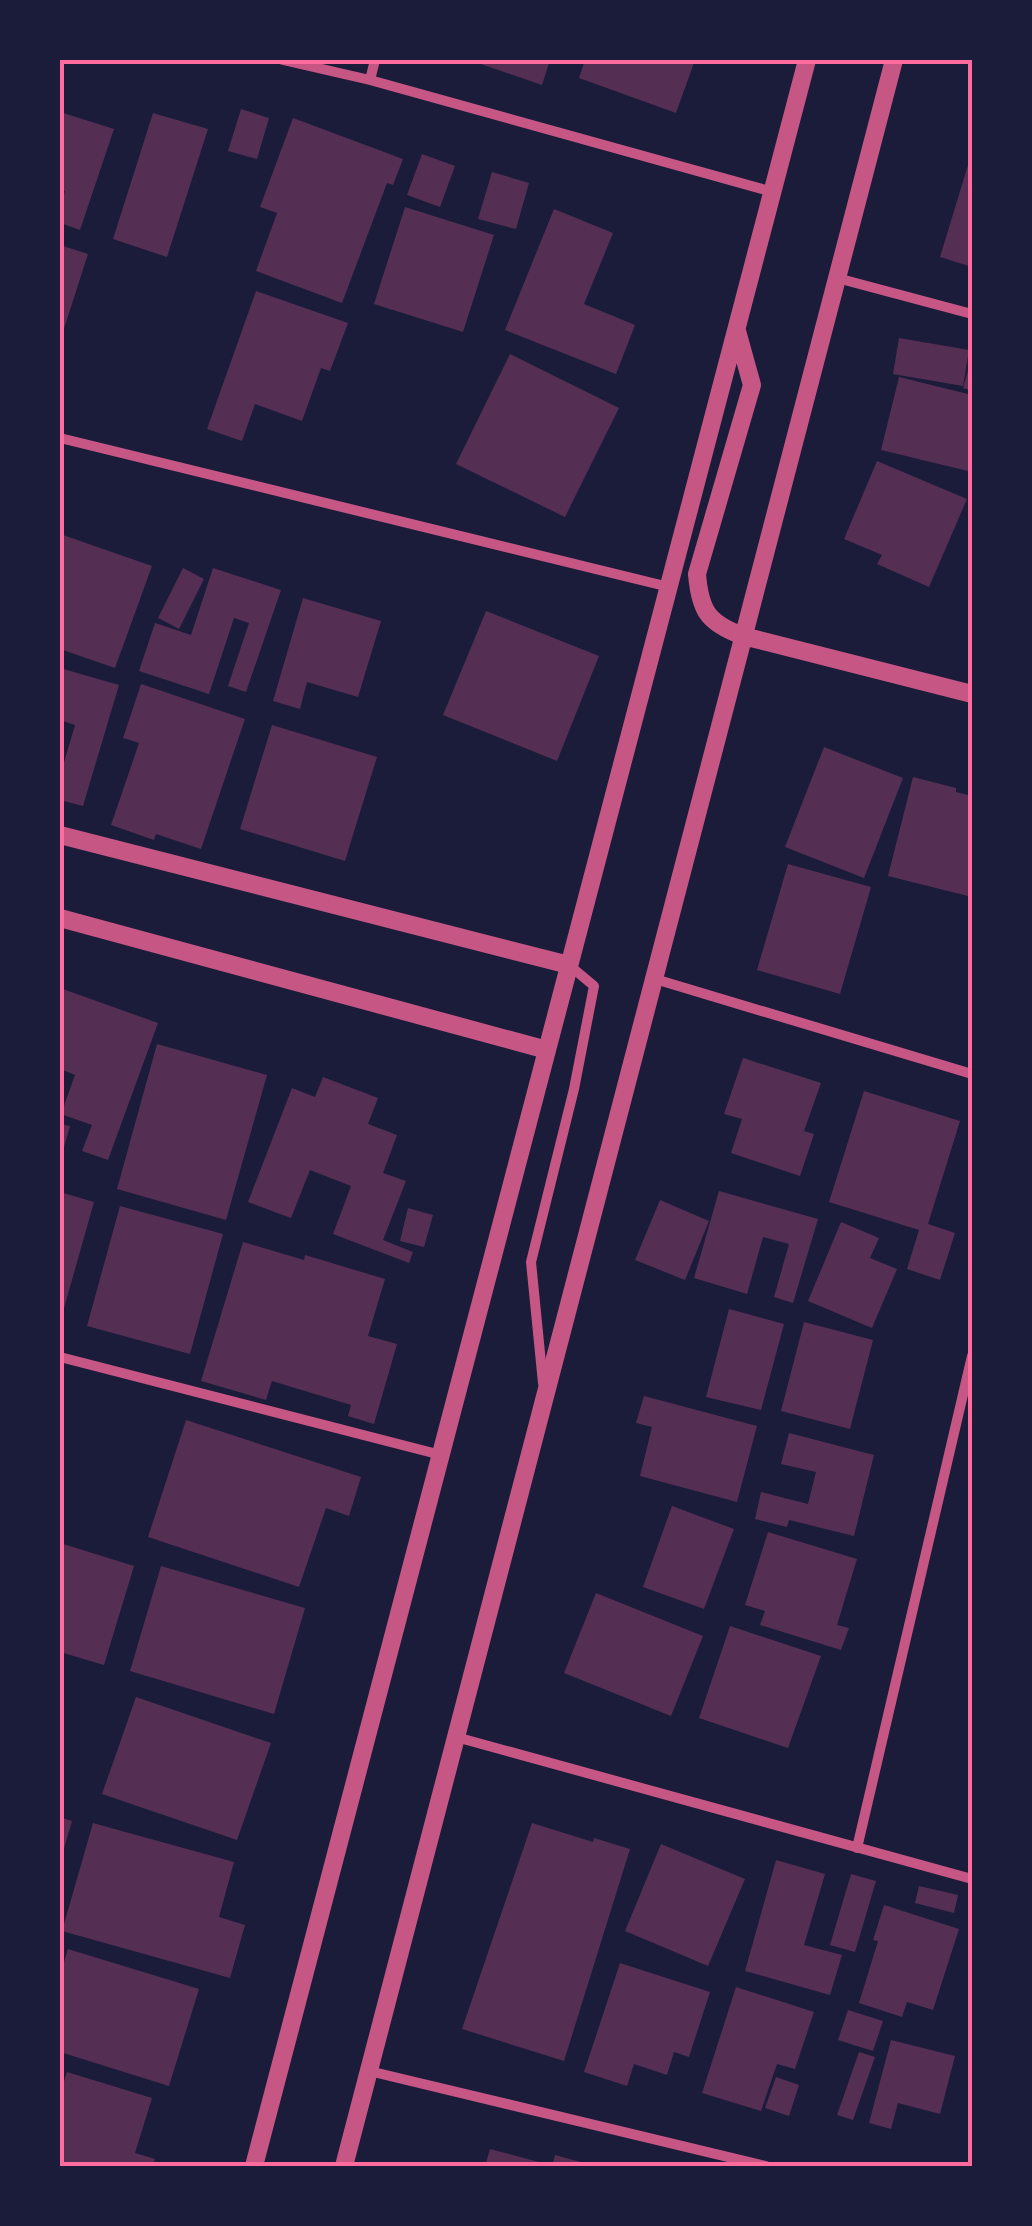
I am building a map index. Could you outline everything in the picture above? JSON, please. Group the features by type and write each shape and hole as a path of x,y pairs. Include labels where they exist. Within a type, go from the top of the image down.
{"street":[{"path":"283,60 370,80 773,192"},
{"path":"370,80 375,60"},
{"path":"254,2166 808,60"},
{"path":"344,2166 894,60"},
{"path":"836,278 972,314"},
{"path":"736,330 752,385 696,574 699,604 722,628 744,636 972,694"},
{"path":"60,438 669,587"},
{"path":"60,834 569,965 594,986 574,1090 530,1262 544,1399"},
{"path":"60,918 547,1050"},
{"path":"655,979 972,1074"},
{"path":"857,1848 972,1356"},
{"path":"60,1357 441,1455"},
{"path":"456,1738 972,1880"},
{"path":"369,2071 766,2166"}],"building":[{"path":"469,60 550,60 542,85"},
{"path":"585,60 695,60 676,113 579,78"},
{"path":"241,109 269,118 257,159 228,151"},
{"path":"60,112 114,129 80,230 60,223 65,191 60,190"},
{"path":"153,113 208,129 167,257 113,239"},
{"path":"293,118 403,159 393,185 387,183 342,303 256,271 277,213 260,207"},
{"path":"422,154 455,166 440,207 407,195"},
{"path":"972,155 972,267 940,257"},
{"path":"492,172 529,183 516,229 478,219"},
{"path":"405,207 494,235 463,332 374,304"},
{"path":"554,209 613,233 584,304 635,325 616,374 505,330"},
{"path":"60,245 88,254 61,338 60,338"},
{"path":"256,291 348,323 330,371 321,368 302,421 255,404 242,441 207,429"},
{"path":"899,338 969,350 963,386 893,374"},
{"path":"510,354 619,408 565,517 456,464"},
{"path":"972,360 972,391 963,388"},
{"path":"899,377 972,395 972,455 968,471 881,450"},
{"path":"877,461 967,499 929,587 877,564 882,555 844,539"},
{"path":"60,534 152,566 115,668 60,649"},
{"path":"183,568 204,579 179,629 158,618"},
{"path":"213,568 281,590 246,692 228,686 249,623 234,618 209,694 139,671 155,623 191,635"},
{"path":"303,598 381,621 358,697 307,682 300,709 273,701"},
{"path":"486,611 599,656 557,761 443,715"},
{"path":"60,668 119,685 83,806 60,800 60,776 75,725 60,720"},
{"path":"141,684 245,719 201,849 156,834 154,840 111,825 139,743 123,738"},
{"path":"272,725 377,757 345,861 240,829"},
{"path":"824,747 903,778 864,878 785,847"},
{"path":"913,777 972,796 972,897 888,876"},
{"path":"788,864 871,887 840,994 757,970"},
{"path":"60,988 158,1023 108,1160 82,1151 92,1125 61,1114 75,1075 60,1069"},
{"path":"157,1044 267,1075 226,1220 117,1189"},
{"path":"743,1058 821,1083 804,1131 814,1134 800,1176 731,1153 742,1119 724,1114"},
{"path":"323,1077 378,1098 368,1124 397,1135 383,1173 406,1181 383,1240 413,1252 409,1263 333,1234 351,1186 310,1170 291,1218 248,1202 292,1088 315,1097"},
{"path":"864,1091 960,1121 928,1224 955,1233 940,1280 907,1269 919,1230 829,1202"},
{"path":"60,1124 70,1126 61,1158 60,1158"},
{"path":"719,1191 818,1219 793,1303 774,1297 789,1244 763,1237 747,1294 694,1278"},
{"path":"60,1192 94,1202 61,1319 60,1318"},
{"path":"660,1200 709,1221 685,1280 635,1260"},
{"path":"120,1206 223,1234 190,1354 87,1326"},
{"path":"408,1208 433,1215 424,1247 400,1241"},
{"path":"841,1222 879,1238 870,1258 897,1269 872,1328 808,1301"},
{"path":"243,1242 304,1260 305,1255 385,1279 368,1336 397,1344 374,1424 348,1416 351,1405 272,1381 266,1400 201,1381"},
{"path":"729,1309 784,1324 761,1410 706,1397"},
{"path":"804,1322 873,1340 850,1429 781,1411"},
{"path":"644,1396 757,1426 737,1502 640,1476 652,1427 636,1423"},
{"path":"186,1420 361,1477 349,1516 326,1508 299,1587 148,1537"},
{"path":"789,1433 874,1455 854,1536 789,1520 787,1527 755,1519 761,1492 808,1504 816,1472 781,1464"},
{"path":"672,1506 734,1529 704,1609 643,1587"},
{"path":"768,1532 857,1559 837,1625 849,1628 841,1650 760,1625 765,1611 745,1605"},
{"path":"60,1543 134,1566 104,1665 60,1652"},
{"path":"161,1566 305,1608 274,1714 130,1671"},
{"path":"596,1593 703,1636 671,1716 564,1673"},
{"path":"730,1626 821,1656 788,1748 699,1718"},
{"path":"136,1697 271,1743 237,1840 102,1794"},
{"path":"60,1817 72,1821 61,1859 60,1859"},
{"path":"93,1823 234,1862 219,1917 245,1925 230,1978 62,1931"},
{"path":"532,1823 630,1849 564,2061 462,2029"},
{"path":"661,1844 745,1879 708,1966 625,1931"},
{"path":"776,1860 825,1874 804,1945 842,1955 830,1995 745,1971"},
{"path":"851,1874 876,1881 855,1952 830,1945"},
{"path":"919,1886 958,1895 954,1913 915,1903"},
{"path":"884,1905 959,1929 933,2010 907,2002 902,2017 859,2003 878,1941 873,1940"},
{"path":"68,1949 199,1989 169,2086 60,2052 60,1975"},
{"path":"620,1963 710,1992 689,2057 674,2052 667,2075 634,2064 627,2086 584,2072"},
{"path":"736,1987 814,2012 795,2069 777,2064 761,2111 702,2093"},
{"path":"848,2010 883,2021 873,2051 838,2040"},
{"path":"891,2040 955,2056 940,2114 898,2103 891,2129 869,2123"},
{"path":"859,2052 875,2057 853,2120 837,2115"},
{"path":"67,2072 152,2098 135,2153 155,2159 153,2166 60,2166 60,2094"},
{"path":"776,2077 799,2085 789,2116 765,2108"},
{"path":"490,2149 550,2165 550,2166 485,2166"},
{"path":"555,2155 592,2165 592,2166 552,2166"}]}
